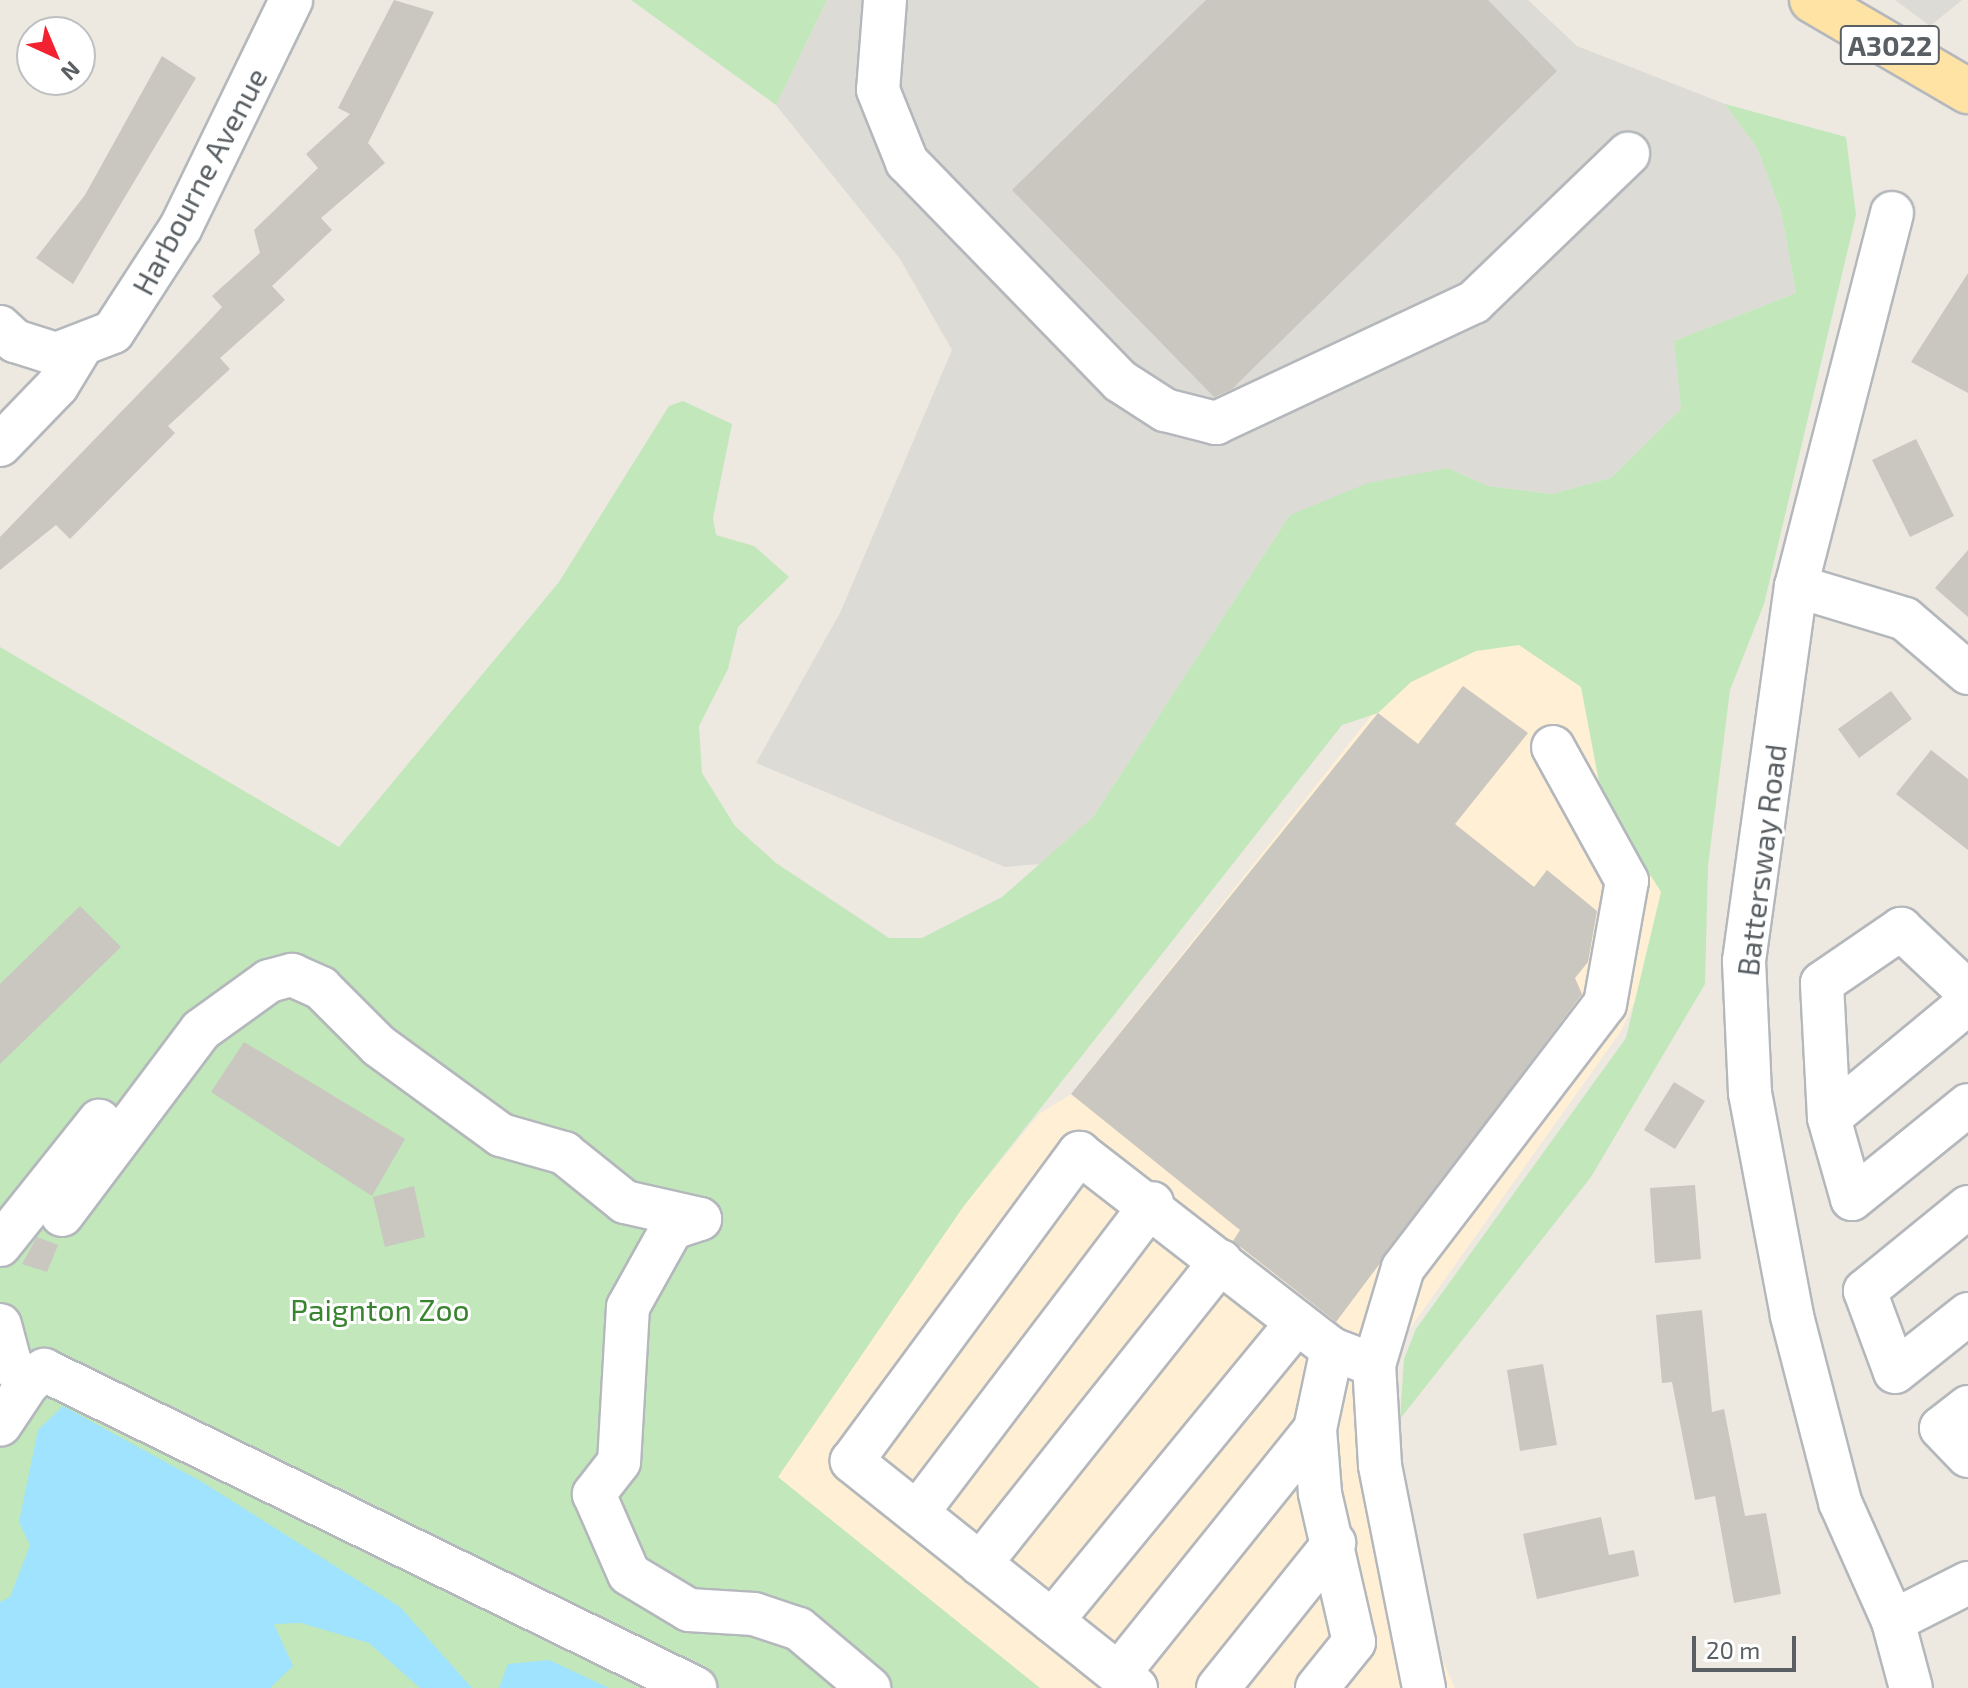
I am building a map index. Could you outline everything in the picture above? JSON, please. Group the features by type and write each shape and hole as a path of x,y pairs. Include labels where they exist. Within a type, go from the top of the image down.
{"main road":[{"name":"A3022","path":"1812,0 1968,91"}],"street":[{"name":"Harbourne Avenue","path":"79,350 113,332 143,292 291,0"},
{"path":"885,0 878,90 907,162 1111,394 1216,423 1474,302 1628,154"},
{"name":"Battersway Road","path":"1892,213 1796,586 1744,961 1750,1093 1792,1316 1840,1502 1893,1621 1911,1688"},
{"path":"0,327 15,341 56,354 79,350"},
{"path":"0,445 57,386 79,350"},
{"path":"1796,586 1905,619 1968,673"},
{"path":"1424,1688 1387,1508 1374,1365 1403,1268 1605,1004 1627,881 1553,747"},
{"path":"1968,992 1901,929 1822,983 1829,1118 1852,1199 1968,1105"},
{"path":"62,1215 201,1030 269,981 292,975 321,988 379,1046 501,1135 564,1153 625,1202 700,1219 672,1228 628,1307 619,1462 594,1494 629,1574 689,1610 754,1614 799,1629 865,1687"},
{"path":"1829,1118 1968,1003"},
{"path":"1,1238 110,1109 154,1093"},
{"path":"1315,1429 1127,1681 852,1461 1079,1153 1152,1203 1332,1349 1374,1365"},
{"path":"917,1513 1152,1203"},
{"path":"1968,1207 1865,1291 1895,1372 1968,1314"},
{"path":"980,1564 1221,1261"},
{"path":"1052,1621 1297,1323"},
{"path":"0,1325 10,1363 28,1383"},
{"path":"1317,1688 1354,1642 1334,1543 1320,1493 1315,1429 1332,1349"},
{"path":"0,1425 28,1383 44,1370 695,1688"},
{"path":"1968,1407 1941,1428 1968,1456"},
{"path":"1218,1688 1334,1543"},
{"path":"1893,1621 1968,1583"}],"shaded area":[{"path":"827,0 1528,0 1577,46 1725,104 1757,148 1781,211 1796,293 1674,341 1681,409 1611,478 1552,494 1488,486 1448,468 1290,515 1093,817 1041,864 1005,867 756,763 840,613 952,350 900,259 776,105"},
{"path":"1895,0 1962,0 1930,26"},
{"path":"1495,617 1584,661 1672,900 1662,944 1621,1031 1406,1334 1392,1379 1411,1534 1436,1645 1455,1688 1039,1688 777,1478 963,1207 1039,1114 1071,1094 1428,644"}],"green space":[{"path":"631,0 827,0 776,105"},
{"name":"Paignton Zoo","path":"1725,104 1846,137 1856,215 1764,604 1730,690 1708,866 1705,984 1591,1177 1400,1419 1404,1359 1416,1329 1626,1038 1661,892 1602,798 1581,687 1519,645 1476,651 1411,682 1378,713 1342,725 963,1207 778,1477 1040,1688 0,1688 0,647 339,847 559,582 669,406 683,401 732,424 713,518 716,535 754,546 789,577 738,627 728,669 699,726 702,773 735,826 776,863 889,938 922,938 1002,897 1093,817 1290,515 1368,483 1448,468 1488,486 1552,494 1611,478 1681,409 1674,341 1796,293 1781,211 1757,148"}],"water":[{"path":"63,1406 202,1482 400,1607 472,1688 420,1688 369,1643 301,1623 274,1624 293,1666 270,1688 0,1688 0,1602 10,1597 30,1545 19,1522 38,1430"},
{"path":"549,1660 609,1688 499,1688 508,1664"}],"building":[{"path":"394,0 434,12 368,143 385,163 321,218 332,230 272,286 285,300 220,358 230,369 168,426 175,433 70,539 56,525 0,570 0,537 222,307 212,296 260,253 254,230 318,168 306,154 350,114 338,108"},
{"path":"1206,0 1488,0 1557,71 1232,389 1214,397 1012,190"},
{"path":"162,56 196,78 73,284 36,258 85,195"},
{"path":"1968,273 1968,393 1911,362"},
{"path":"1916,439 1954,516 1910,537 1872,460"},
{"path":"1968,550 1968,617 1935,588"},
{"path":"1463,686 1528,733 1455,824 1534,887 1547,870 1597,911 1588,962 1575,978 1582,994 1336,1322 1233,1241 1240,1230 1071,1094 1378,713 1418,744"},
{"path":"1891,691 1912,719 1859,758 1838,729"},
{"path":"1931,750 1968,779 1968,850 1896,794"},
{"path":"80,906 121,947 0,1064 0,984"},
{"path":"244,1042 405,1139 372,1196 211,1092"},
{"path":"1674,1082 1705,1101 1675,1149 1644,1130"},
{"path":"1695,1185 1701,1259 1655,1263 1650,1188"},
{"path":"414,1186 425,1237 385,1247 373,1197"},
{"path":"37,1237 58,1245 47,1272 22,1264"},
{"path":"1702,1310 1712,1412 1724,1409 1745,1516 1766,1513 1781,1594 1734,1603 1715,1496 1695,1500 1672,1382 1662,1383 1656,1315"},
{"path":"1543,1364 1557,1445 1520,1451 1507,1370"},
{"path":"1601,1517 1609,1555 1634,1550 1639,1576 1537,1599 1523,1534"}]}
